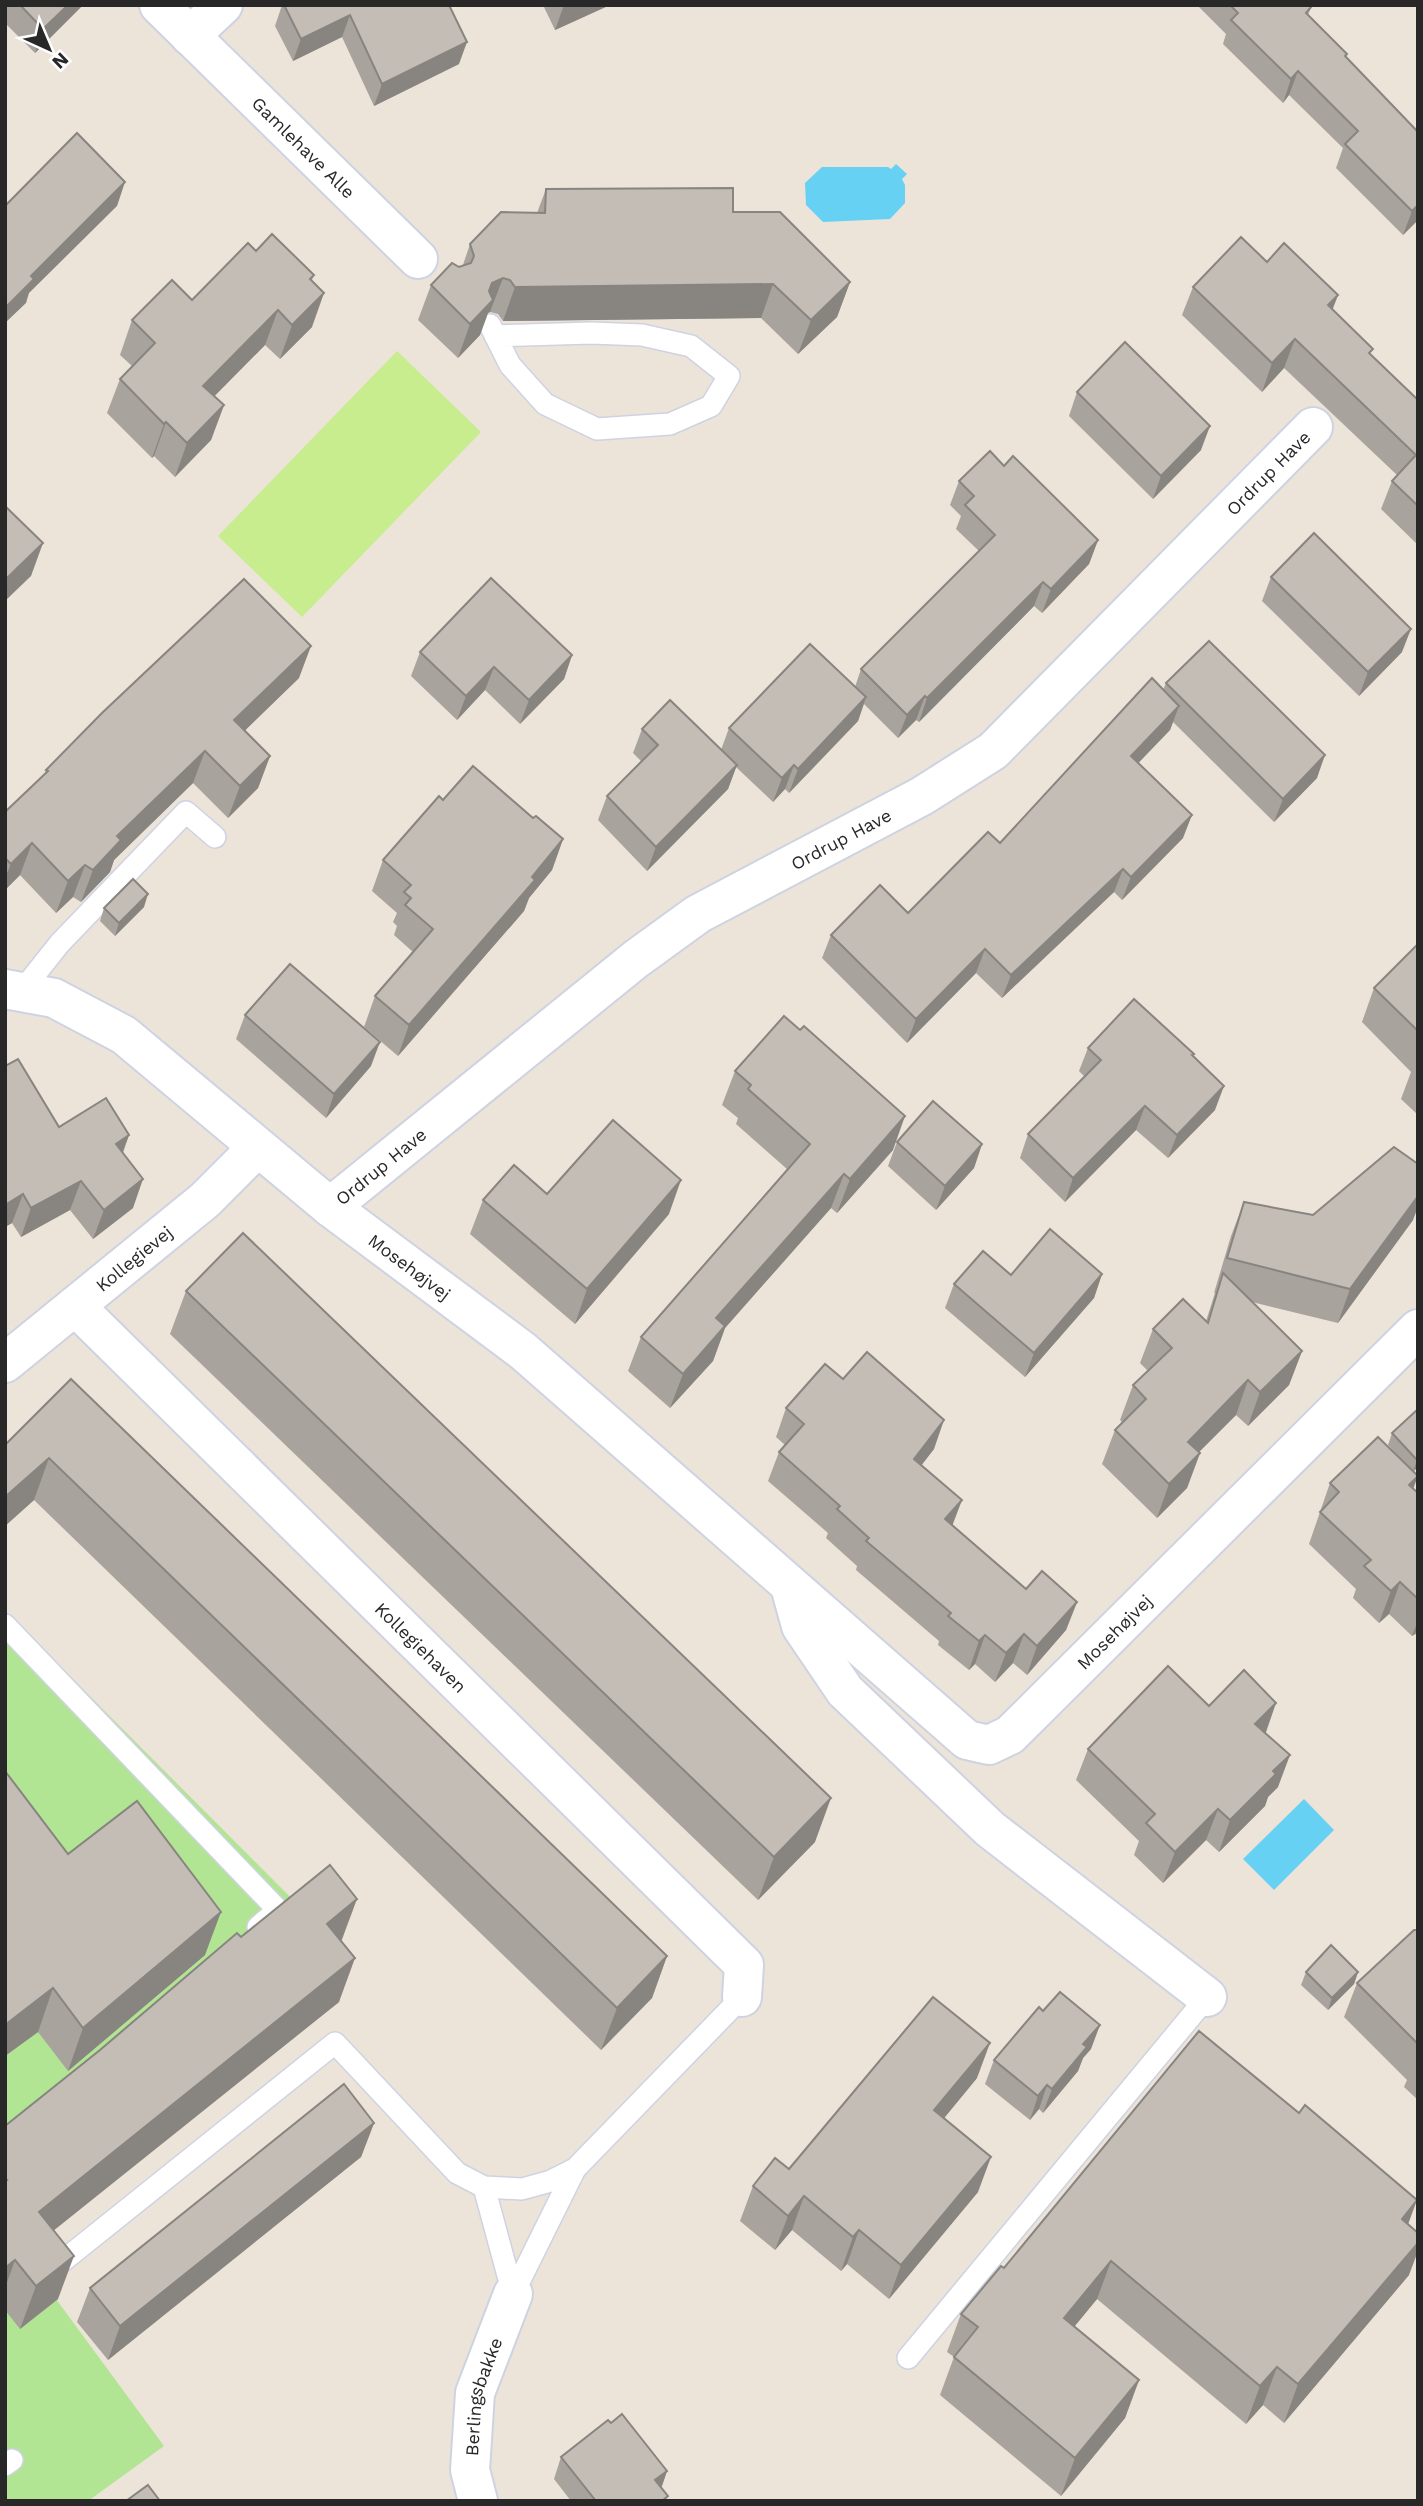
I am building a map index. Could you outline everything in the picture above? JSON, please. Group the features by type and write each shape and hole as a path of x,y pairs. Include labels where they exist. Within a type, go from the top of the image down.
{"street":[{"name":"Gamlehave Alle","path":"159,5 426,266"},
{"path":"190,36 223,5"},
{"name":"Ordrup Have","path":"330,1208 636,959 698,915 922,796 993,751 1313,427"},
{"name":"Mosehøjvej","path":"13,990 54,998 124,1035 330,1208 523,1351 967,1740 989,1745 1010,1735 1418,1329"},
{"name":"Kollegievej","path":"5,1363 205,1200 257,1148"},
{"name":"Kollegiehaven","path":"75,1306 744,1965 742,1997"},
{"path":"789,1585 801,1626 845,1691 990,1829 1207,1997"},
{"name":"Berlingsbakke","path":"478,2501 470,2470 475,2393 513,2294"}],"lane":[{"path":"492,331 642,335 691,346 729,376 711,406 670,424 597,429 545,404 510,365 492,331"},
{"path":"13,990 186,812 215,837"},
{"path":"5,1625 278,1910 247,1937"},
{"path":"513,2294 575,2169 742,1997"},
{"path":"908,2358 1207,1997"},
{"path":"54,2268 335,2043 457,2173 484,2187 522,2189 551,2181 575,2169"},
{"path":"484,2187 513,2294"}],"green space":[{"path":"397,351 481,432 302,617 218,536"},
{"path":"5,1611 346,1953 6,2231 164,2446 88,2501 5,2501"}],"water":[{"path":"896,164 907,174 902,179 905,185 905,203 890,219 823,222 806,205 805,183 822,167 891,169"},
{"path":"1304,1799 1334,1830 1274,1890 1243,1859"}],"building":[{"path":"20,5 68,5 43,29"},
{"path":"284,5 449,5 467,42 382,84 350,15 301,39"},
{"path":"1230,5 1311,7 1306,13 1418,132 1418,205 1412,211 1345,144 1358,131 1298,71 1291,79 1231,20 1238,13"},
{"path":"77,133 125,182 31,276 34,279 5,308 5,206"},
{"path":"733,188 733,212 780,212 850,282 811,320 773,284 515,287 510,280 503,278 492,283 489,291 493,300 470,324 431,285 452,263 459,267 471,263 474,256 470,244 501,212 545,213 546,189"},
{"path":"272,234 314,275 310,279 324,293 292,325 278,310 203,386 224,405 187,443 166,422 164,424 120,379 155,343 132,320 172,280 192,300 248,243 256,251"},
{"path":"1241,237 1267,262 1284,243 1338,295 1328,305 1373,349 1369,353 1418,400 1418,506 1392,481 1416,455 1295,339 1272,363 1193,287"},
{"path":"1125,342 1210,426 1161,476 1077,392"},
{"path":"990,451 1004,466 1013,456 1098,540 1051,589 1043,582 907,715 861,669 995,535 965,505 974,496 959,481"},
{"path":"5,506 43,543 5,580"},
{"path":"1314,533 1411,629 1368,672 1271,577"},
{"path":"491,578 572,655 529,700 494,667 466,696 420,652"},
{"path":"244,579 311,646 234,720 270,756 240,786 205,751 117,836 121,840 93,870 85,865 68,881 32,843 11,864 5,858 5,812 102,713"},
{"path":"1209,641 1325,755 1283,799 1166,683"},
{"path":"810,644 866,697 798,769 794,765 782,778 729,728"},
{"path":"1152,678 1179,706 1131,756 1192,815 1131,877 1123,869 1011,975 985,949 916,1019 831,935 880,885 908,913 988,832 1000,843"},
{"path":"670,700 737,765 656,847 607,796 658,745 642,729"},
{"path":"473,766 533,818 536,816 563,839 532,877 535,880 409,1025 375,996 433,929 405,905 411,898 404,892 411,885 383,860 439,796 443,800"},
{"path":"133,879 148,894 119,923 104,908"},
{"path":"1418,944 1418,1031 1374,988"},
{"path":"290,964 380,1042 334,1094 245,1015"},
{"path":"1134,999 1194,1054 1192,1055 1224,1086 1177,1135 1145,1106 1073,1178 1028,1134 1101,1060 1088,1048"},
{"path":"784,1016 800,1030 804,1026 905,1116 850,1179 844,1174 716,1318 725,1326 683,1374 641,1337 810,1144 748,1089 751,1085 735,1071"},
{"path":"18,1059 59,1127 106,1098 129,1135 116,1144 143,1179 104,1210 81,1181 31,1208 23,1194 5,1205 5,1066"},
{"path":"933,1101 982,1144 945,1186 897,1142"},
{"path":"613,1120 681,1180 587,1289 483,1200 514,1165 547,1194"},
{"path":"1394,1147 1418,1164 1418,1196 1350,1289 1227,1258 1244,1202 1313,1215"},
{"path":"1050,1229 1102,1274 1034,1353 954,1284 983,1251 1011,1275"},
{"path":"243,1233 831,1798 774,1857 186,1291"},
{"path":"1223,1273 1302,1351 1260,1392 1248,1380 1188,1442 1200,1453 1169,1484 1115,1430 1146,1399 1133,1385 1172,1348 1153,1329 1183,1299 1208,1323"},
{"path":"867,1352 944,1420 914,1459 962,1500 945,1519 1026,1589 1042,1571 1077,1602 1037,1646 1024,1634 1006,1653 985,1635 979,1641 948,1616 951,1613 866,1541 869,1538 837,1509 840,1506 779,1452 804,1424 786,1408 825,1364 843,1379"},
{"path":"71,1379 667,1956 617,2008 49,1458 5,1497 5,1445"},
{"path":"1418,1409 1418,1459 1417,1460 1392,1433"},
{"path":"1378,1437 1418,1476 1409,1485 1418,1493 1418,1599 1400,1582 1391,1591 1364,1566 1371,1560 1320,1512 1339,1492 1330,1483"},
{"path":"1168,1666 1209,1706 1244,1670 1276,1703 1255,1724 1290,1755 1273,1771 1276,1774 1230,1820 1218,1809 1175,1852 1146,1823 1155,1814 1088,1749"},
{"path":"5,1771 68,1854 137,1801 221,1912 83,2028 53,1988 5,2025"},
{"path":"330,1865 357,1899 327,1924 355,1958 39,2212 74,2256 36,2286 15,2260 5,2268 5,2126 100,2050 237,1933 241,1937"},
{"path":"1414,1930 1418,1930 1418,2044 1357,1983"},
{"path":"1331,1945 1358,1972 1332,1998 1306,1972"},
{"path":"1060,1992 1100,2025 1083,2044 1087,2047 1052,2089 1047,2085 1038,2096 994,2060 1039,2007 1043,2011"},
{"path":"933,1997 990,2043 934,2110 991,2157 901,2265 859,2230 853,2237 804,2196 788,2216 753,2186 775,2158 789,2169"},
{"path":"1199,2031 1299,2113 1305,2105 1417,2200 1402,2219 1418,2233 1418,2243 1298,2384 1277,2367 1260,2386 1111,2261 1064,2318 1139,2380 1075,2458 954,2357 978,2327 961,2314 1001,2266 1004,2268"},
{"path":"344,2084 374,2123 120,2326 90,2288"},
{"path":"622,2414 667,2471 655,2480 668,2496 662,2501 596,2501 561,2457 608,2420 611,2423"},
{"path":"148,2485 160,2501 126,2501"}]}
